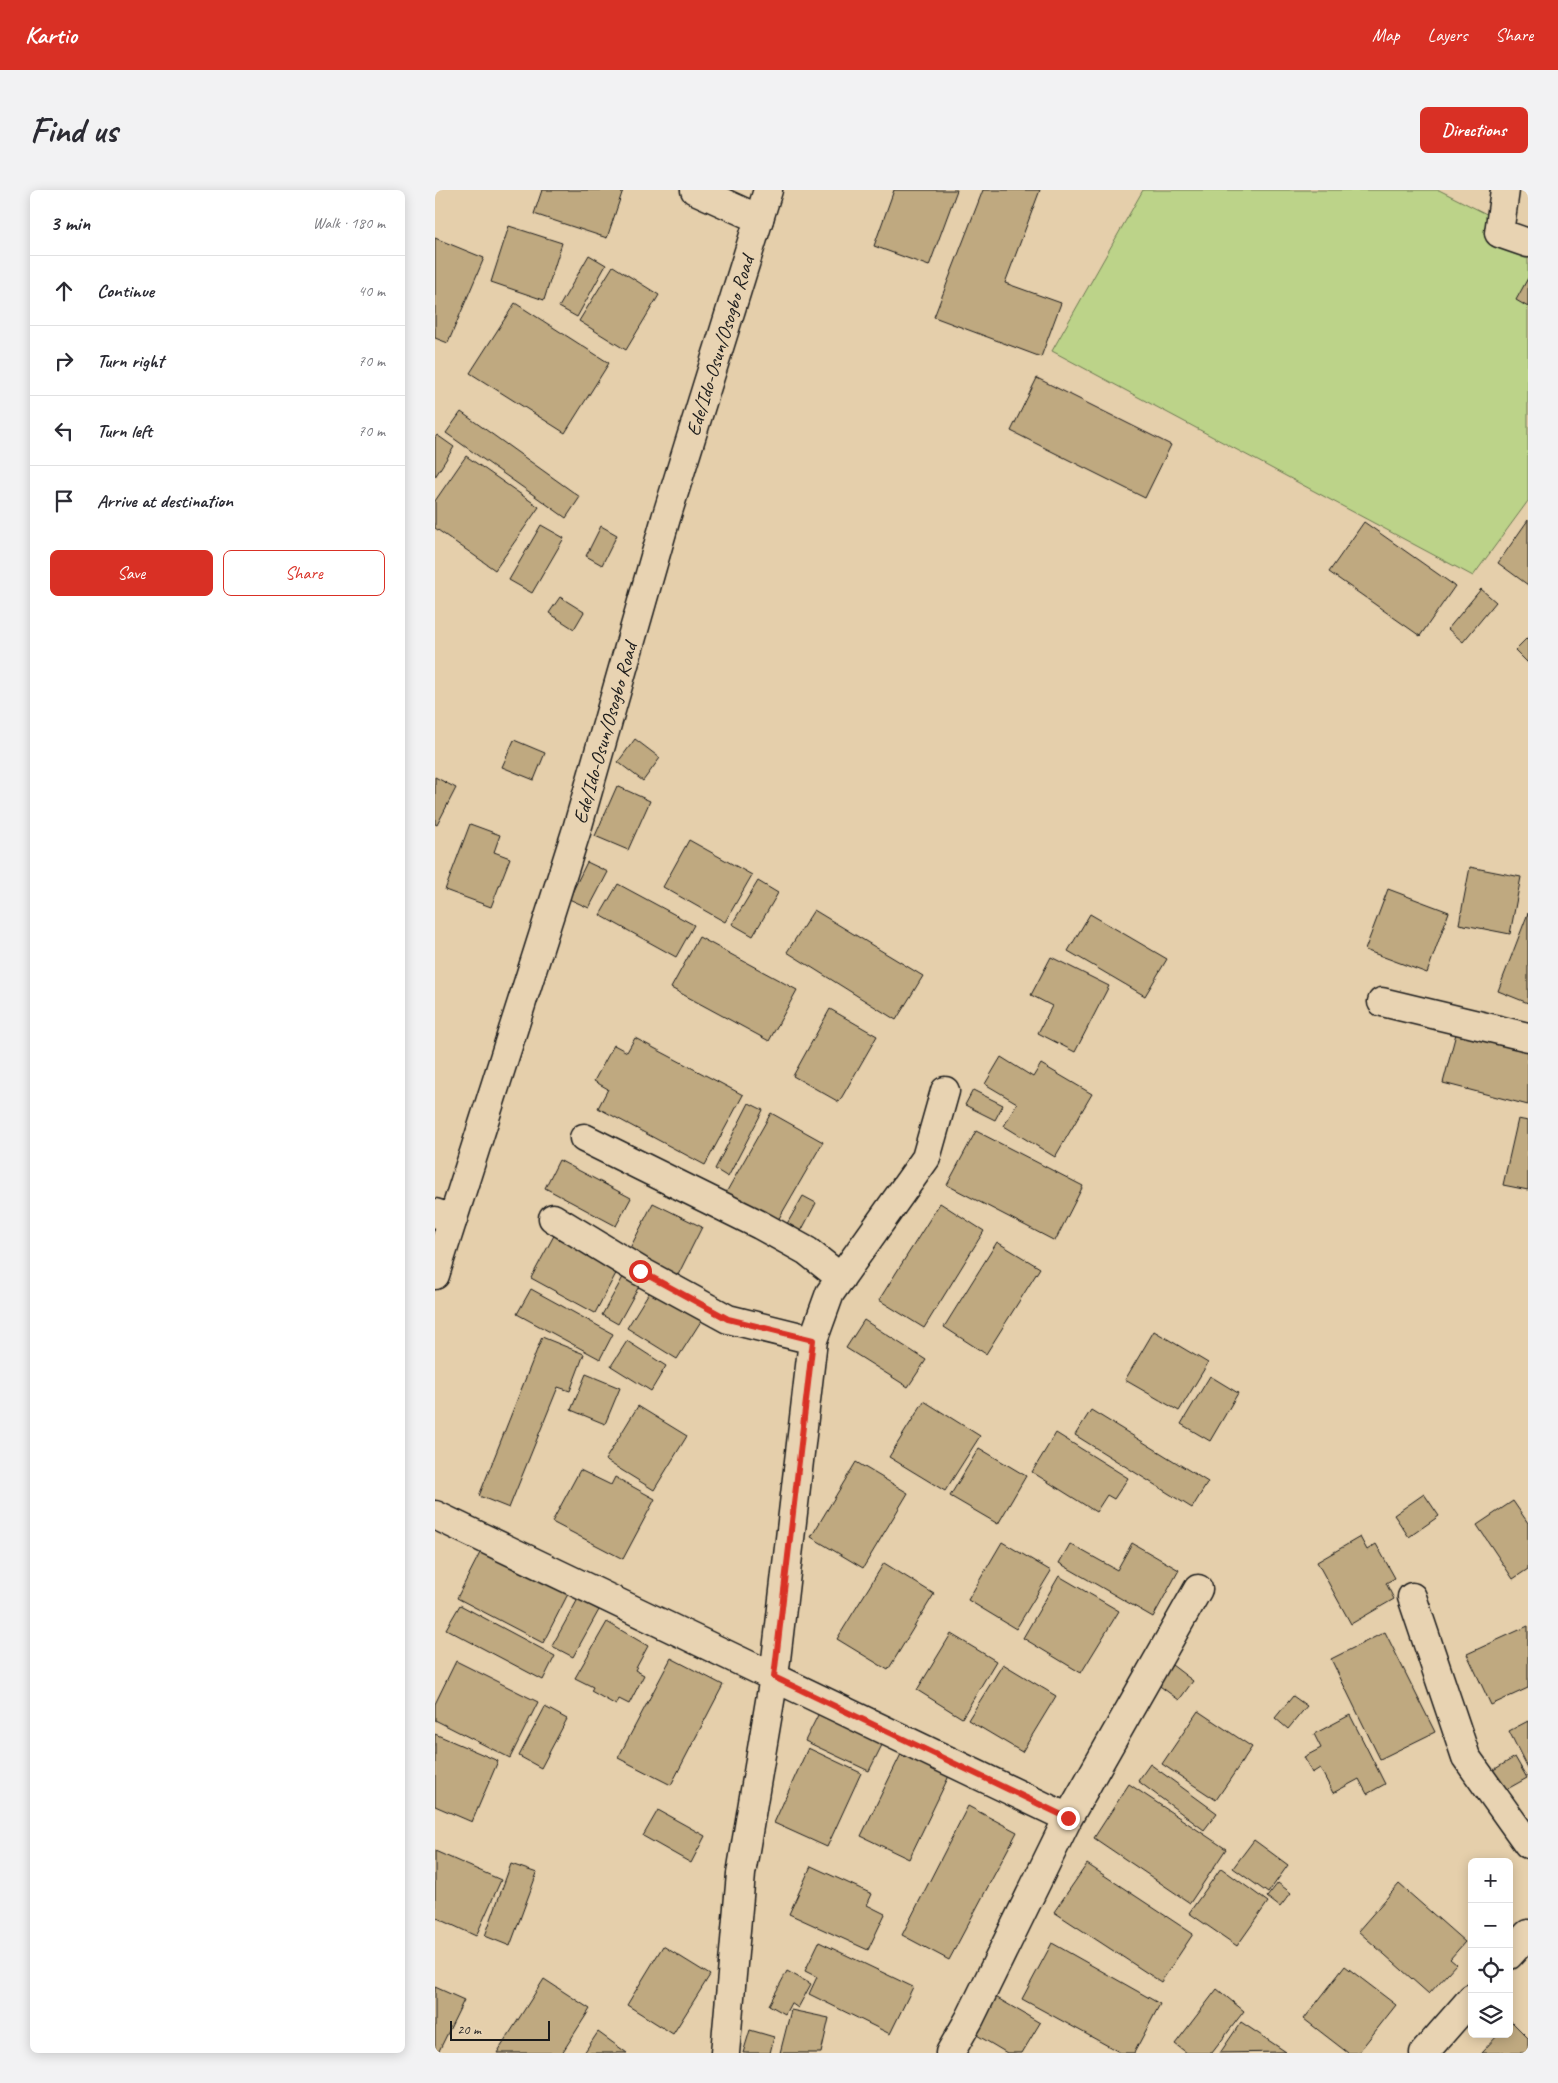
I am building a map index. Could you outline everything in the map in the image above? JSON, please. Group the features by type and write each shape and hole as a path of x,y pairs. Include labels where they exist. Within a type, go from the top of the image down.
{"street":[{"path":"695,190 759,219"},
{"name":"Ede/Ido-Osun/Osogbo Road","path":"435,1275 444,1216 577,829 666,518 769,190"},
{"path":"1505,190 1499,233 1528,243"},
{"path":"1383,1002 1528,1037"},
{"path":"725,2053 741,1874 774,1677 813,1340 830,1293 926,1158 945,1091"},
{"path":"584,1138 760,1225 807,1251 841,1278"},
{"path":"553,1218 640,1271 728,1319 813,1340"},
{"path":"435,1515 1068,1818"},
{"path":"949,2053 969,2018 1068,1818 1198,1588"},
{"path":"1412,1597 1466,1757 1528,1844"},
{"path":"1513,1951 1528,1934"},
{"path":"1424,2053 1468,2003"}],"green space":[{"path":"1143,190 1439,190 1528,235 1528,501 1473,576 1052,351"}],"building":[{"path":"542,190 623,190 607,238 534,214"},
{"path":"894,190 957,190 929,266 874,246"},
{"path":"983,190 1040,190 1005,283 1061,303 1041,357 934,317"},
{"path":"509,226 562,243 544,300 491,282"},
{"path":"435,238 484,258 448,343 435,338"},
{"path":"589,255 606,265 577,317 559,307"},
{"path":"613,266 659,295 626,350 579,321"},
{"path":"1528,278 1528,307 1516,300"},
{"path":"515,303 609,363 565,433 470,373"},
{"path":"1037,378 1171,445 1145,498 1011,431"},
{"path":"461,412 580,497 566,518 446,433"},
{"path":"437,435 454,447 435,477 435,438"},
{"path":"466,456 539,507 495,570 435,528 435,501"},
{"path":"1528,520 1528,585 1498,563"},
{"path":"1364,522 1455,586 1420,636 1329,572"},
{"path":"541,525 564,538 532,593 509,580"},
{"path":"601,526 617,535 602,565 586,556"},
{"path":"1481,589 1496,602 1463,642 1448,629"},
{"path":"560,597 584,612 574,629 549,613"},
{"path":"1528,637 1528,663 1515,650"},
{"path":"635,739 660,758 643,781 618,762"},
{"path":"514,740 545,753 534,780 502,767"},
{"path":"435,777 456,788 437,825 435,824"},
{"path":"617,786 650,801 628,850 595,836"},
{"path":"470,824 500,835 494,852 510,858 491,907 445,890"},
{"path":"689,840 752,875 725,922 663,887"},
{"path":"587,862 608,872 589,908 569,899"},
{"path":"1470,867 1521,877 1510,934 1459,924"},
{"path":"758,881 778,893 753,936 732,924"},
{"path":"618,884 694,925 676,957 600,915"},
{"path":"1388,889 1449,912 1427,973 1365,950"},
{"path":"814,910 923,976 896,1020 787,952"},
{"path":"1528,913 1528,1003 1498,991"},
{"path":"1090,914 1167,959 1145,996 1068,951"},
{"path":"699,937 797,990 769,1041 671,988"},
{"path":"1051,957 1109,986 1075,1052 1038,1033 1052,1006 1031,995"},
{"path":"830,1009 877,1036 839,1102 793,1076"},
{"path":"1458,1026 1528,1043 1528,1105 1443,1083"},
{"path":"635,1038 743,1095 705,1165 598,1108 608,1089 594,1081 614,1045 627,1052"},
{"path":"1001,1057 1033,1077 1041,1064 1092,1094 1055,1157 1004,1126 1017,1103 985,1084"},
{"path":"973,1090 1003,1105 995,1120 965,1105"},
{"path":"749,1103 763,1110 728,1177 715,1169"},
{"path":"771,1113 823,1142 774,1227 723,1198"},
{"path":"1518,1119 1528,1121 1528,1190 1503,1185"},
{"path":"976,1131 1083,1186 1055,1241 947,1185"},
{"path":"559,1160 631,1198 616,1226 545,1188"},
{"path":"803,1196 816,1203 798,1237 784,1229"},
{"path":"653,1203 702,1227 674,1283 625,1258"},
{"path":"940,1203 984,1231 924,1328 879,1300"},
{"path":"557,1230 621,1264 595,1313 531,1278"},
{"path":"997,1242 1040,1268 986,1354 944,1327"},
{"path":"627,1270 643,1279 618,1324 602,1315"},
{"path":"653,1286 703,1318 677,1359 627,1328"},
{"path":"531,1289 613,1334 600,1359 517,1314"},
{"path":"864,1320 926,1360 908,1387 846,1348"},
{"path":"1154,1331 1208,1363 1179,1411 1125,1380"},
{"path":"542,1337 584,1354 570,1391 558,1387 509,1508 479,1496"},
{"path":"627,1341 666,1366 651,1391 611,1366"},
{"path":"586,1374 620,1388 605,1424 571,1410"},
{"path":"1210,1376 1238,1393 1210,1441 1181,1424"},
{"path":"924,1401 980,1436 945,1491 889,1457"},
{"path":"638,1406 687,1436 654,1490 605,1460"},
{"path":"1091,1410 1208,1482 1192,1508 1075,1435"},
{"path":"1056,1433 1128,1478 1114,1499 1107,1495 1096,1512 1032,1472"},
{"path":"979,1448 1026,1476 998,1524 950,1496"},
{"path":"856,1462 908,1493 863,1568 811,1537"},
{"path":"580,1470 611,1485 615,1477 655,1499 623,1559 552,1522"},
{"path":"1424,1494 1439,1516 1409,1537 1394,1515"},
{"path":"1513,1501 1528,1523 1528,1569 1513,1579 1477,1525"},
{"path":"1360,1537 1367,1550 1376,1544 1395,1578 1386,1583 1394,1599 1351,1624 1317,1562"},
{"path":"1002,1542 1051,1571 1016,1629 968,1600"},
{"path":"1132,1543 1179,1570 1153,1617 1059,1563 1070,1544 1117,1570"},
{"path":"483,1547 569,1592 543,1643 457,1598"},
{"path":"884,1563 934,1594 888,1670 837,1639"},
{"path":"1059,1576 1119,1611 1081,1673 1023,1638"},
{"path":"578,1599 599,1610 573,1657 552,1646"},
{"path":"460,1605 555,1656 543,1680 446,1629"},
{"path":"607,1622 648,1646 635,1670 644,1675 629,1704 619,1699 616,1705 591,1691 593,1687 575,1678"},
{"path":"1528,1626 1528,1688 1491,1705 1467,1654"},
{"path":"1385,1632 1435,1732 1380,1759 1331,1659"},
{"path":"951,1634 996,1661 962,1718 917,1690"},
{"path":"671,1658 723,1685 671,1785 618,1758"},
{"path":"456,1661 538,1702 510,1758 435,1720 435,1704"},
{"path":"1003,1664 1056,1696 1022,1752 968,1720"},
{"path":"1172,1665 1193,1681 1179,1700 1157,1684"},
{"path":"1293,1696 1307,1706 1288,1729 1275,1718"},
{"path":"545,1707 567,1719 541,1768 519,1756"},
{"path":"821,1709 885,1739 869,1771 805,1741"},
{"path":"1198,1711 1252,1747 1216,1800 1162,1764"},
{"path":"1350,1715 1385,1784 1367,1794 1359,1779 1333,1793 1320,1768 1312,1773 1304,1757 1321,1748 1314,1734"},
{"path":"1528,1721 1528,1769 1509,1731"},
{"path":"435,1734 498,1761 472,1822 435,1806"},
{"path":"808,1748 861,1773 827,1847 774,1823"},
{"path":"902,1752 949,1776 909,1859 861,1836"},
{"path":"1515,1757 1527,1778 1502,1792 1490,1772"},
{"path":"1150,1764 1217,1813 1204,1830 1138,1781"},
{"path":"1129,1784 1226,1849 1190,1903 1094,1838"},
{"path":"968,1806 1017,1832 949,1960 902,1935"},
{"path":"658,1810 705,1836 691,1863 643,1836"},
{"path":"1254,1840 1288,1865 1268,1893 1233,1868"},
{"path":"435,1851 501,1880 476,1936 435,1917"},
{"path":"511,1864 537,1873 510,1946 485,1936"},
{"path":"1087,1864 1193,1934 1161,1982 1054,1912"},
{"path":"811,1866 872,1894 867,1905 885,1914 868,1950 789,1914"},
{"path":"1221,1868 1268,1902 1237,1946 1189,1913"},
{"path":"1278,1883 1291,1893 1280,1907 1267,1897"},
{"path":"1399,1884 1465,1942 1450,1959 1456,1964 1429,1994 1358,1931"},
{"path":"819,1942 913,1987 890,2034 809,1994 817,1977 805,1971"},
{"path":"1052,1943 1160,2004 1134,2053 1121,2053 1022,1999"},
{"path":"663,1946 710,1975 673,2034 627,2005"},
{"path":"1345,1966 1396,2005 1358,2053 1348,2053 1304,2019"},
{"path":"787,1971 811,1984 798,2008 791,2003 785,2014 769,2005"},
{"path":"544,1979 590,2009 562,2053 497,2053"},
{"path":"435,1987 464,2000 438,2053 435,2053"},
{"path":"1217,1989 1244,2011 1212,2053 1187,2053 1175,2044"},
{"path":"987,1992 1040,2023 1022,2053 1007,2053 965,2028"},
{"path":"791,2010 829,2018 821,2053 780,2053"},
{"path":"1241,2022 1286,2052 1220,2053"},
{"path":"1513,2023 1528,2038 1528,2053 1481,2053 1495,2038 1513,2038"},
{"path":"750,2030 774,2037 770,2053 743,2053"},
{"path":"598,2032 627,2053 584,2053"}],"route":[{"path":"640,1271 728,1319 813,1340 774,1677 1068,1818"}]}
